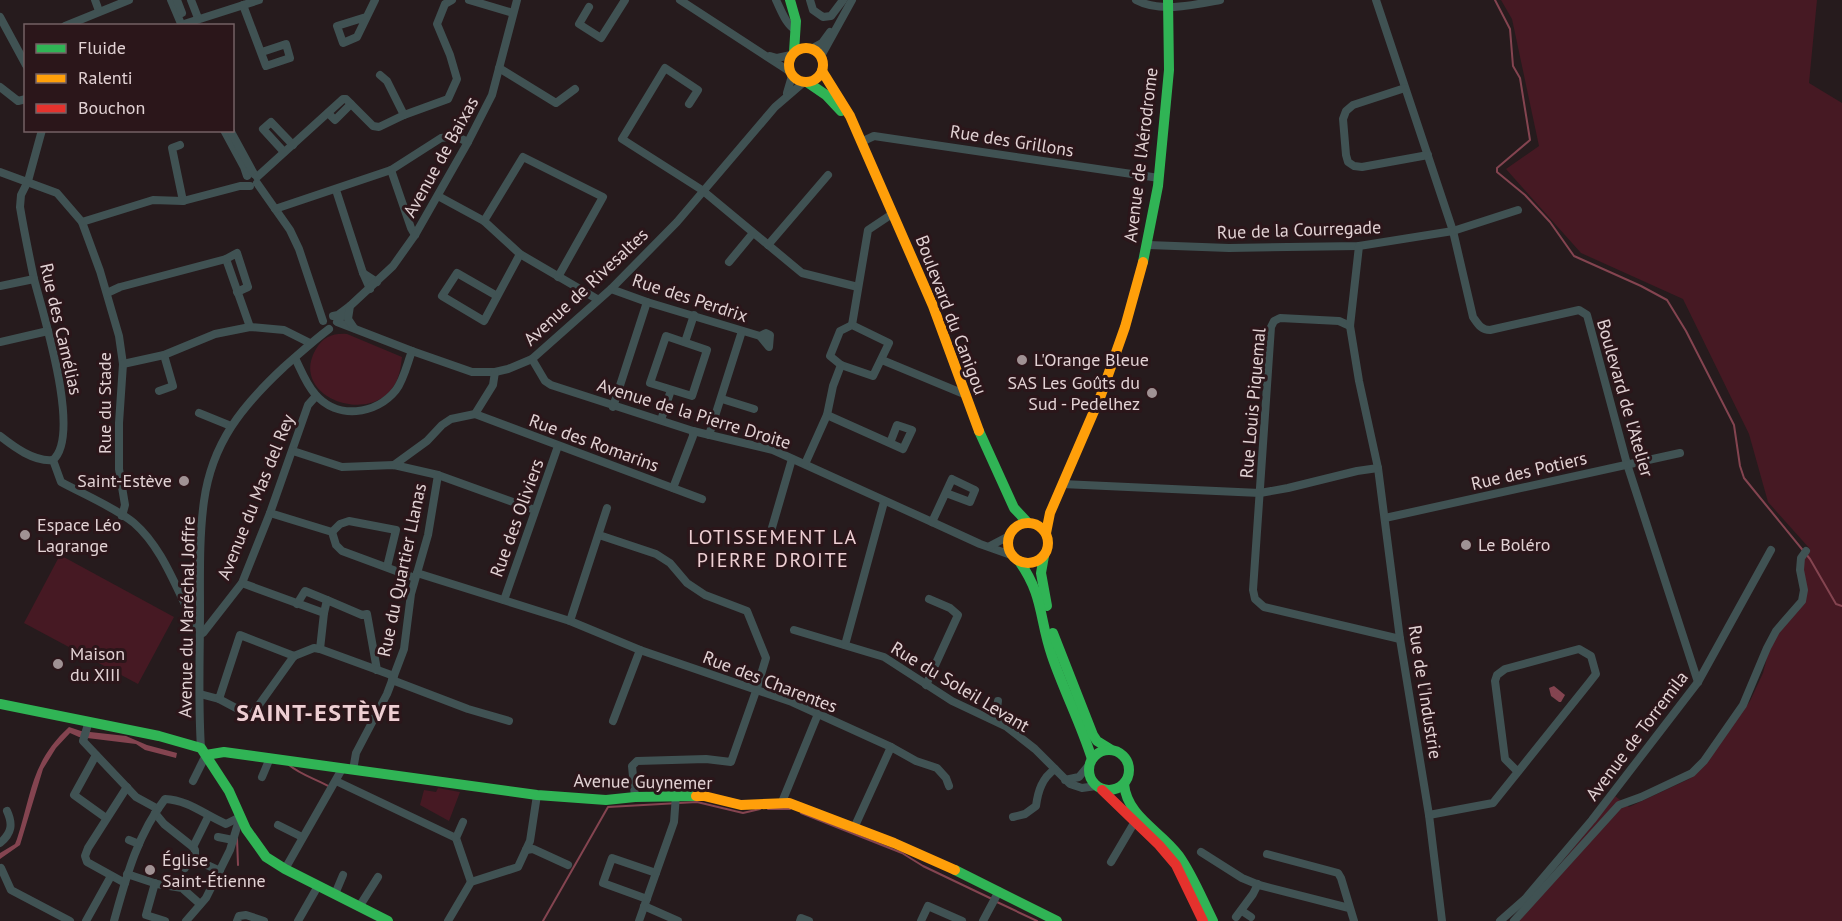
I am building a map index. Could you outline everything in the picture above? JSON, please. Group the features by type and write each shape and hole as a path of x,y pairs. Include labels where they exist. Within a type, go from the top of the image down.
{"main road":[{"path":"790,0 796,30 793,54 788,65 791,73 806,82 817,79 822,70 821,56 803,39 802,23 796,0"},
{"name":"Avenue de l'Aérodrome","path":"1046,533 1050,513 1101,395 1125,327 1148,245 1159,178 1169,69 1168,3"},
{"path":"793,54 799,49 811,48"},
{"name":"Boulevard du Canigou","path":"822,70 827,82 850,116 933,306 964,394 994,467 1014,508 1031,524"},
{"name":"Boulevard du Canigou","path":"806,82 818,88 836,103 859,138"},
{"path":"1014,508 1016,518 1009,549 1032,579 1038,593 1051,653 1090,762 1089,775 1099,788 1159,845 1176,865 1203,921"},
{"path":"1011,533 1022,524 1031,524 1050,513"},
{"path":"1031,524 1046,533 1048,544 1041,573 1054,638 1093,735 1102,746 1121,753 1128,762 1130,771 1128,780 1124,784 1112,791 1099,788"},
{"path":"1015,558 1032,563 1044,556"},
{"name":"Avenue Guynemer","path":"0,704 86,730 203,752 224,752 348,769 472,790 606,800 635,797 676,800 704,796 741,805 789,803 894,843 996,897 1057,921"},
{"path":"1090,762 1097,753 1110,749"},
{"path":"203,752 228,791 246,830 266,857 285,869 388,921"},
{"path":"1124,784 1128,806 1165,839 1185,864 1213,921"}],"street":[{"path":"95,0 99,11"},
{"path":"70,24 129,0"},
{"path":"171,0 183,24"},
{"path":"177,0 184,24"},
{"path":"191,0 198,18"},
{"path":"229,0 232,9"},
{"path":"186,24 198,18 259,0"},
{"path":"366,17 375,0"},
{"path":"0,172 57,193 82,222 153,200 183,201 240,186 252,180 343,99 346,99 373,126 379,127 448,99 457,80 450,55 437,24 445,4 452,0"},
{"path":"470,0 513,13"},
{"name":"Avenue de Baixas","path":"330,322 370,289 393,266 438,196 492,95 517,0"},
{"path":"589,7 579,24 602,38 625,0"},
{"path":"680,0 791,73"},
{"path":"776,0 792,28 796,30"},
{"path":"810,0 813,10 823,17 831,16 843,0"},
{"path":"811,48 822,43 851,0"},
{"path":"821,56 851,0"},
{"path":"1136,0 1147,6 1168,3 1200,4 1220,0"},
{"name":"Boulevard de l'Atelier","path":"1376,0 1453,231 1473,317 1484,330 1490,330 1579,310 1587,315 1627,464 1698,682"},
{"path":"243,5 262,52"},
{"path":"0,17 24,61"},
{"path":"17,46 24,43"},
{"path":"766,56 777,58 793,54"},
{"path":"499,68 556,103 575,89"},
{"path":"689,104 698,90 665,68 622,139 702,190 802,273 858,287"},
{"name":"Avenue de Rivesaltes","path":"785,97 791,73"},
{"path":"380,75 387,81 404,115"},
{"name":"Avenue de Rivesaltes","path":"330,322 472,372 495,372 532,359 597,299 611,289 676,222 785,97 806,82"},
{"path":"0,87 18,101 24,100"},
{"path":"1405,88 1353,105 1346,111 1343,119 1348,162 1362,167 1428,155"},
{"path":"284,152 263,129 271,122 293,145"},
{"name":"Rue des Camélias","path":"41,132 21,195 20,207 63,407 61,450 53,460"},
{"path":"225,132 252,180 290,230 317,301 330,322"},
{"path":"231,132 252,180"},
{"path":"275,209 391,170 441,138 455,136 468,142"},
{"name":"Rue des Grillons","path":"859,138 873,136 1159,178"},
{"path":"180,145 172,148 183,201"},
{"path":"484,221 523,157 603,197 558,277"},
{"path":"391,170 415,235"},
{"path":"768,245 828,174"},
{"path":"336,190 370,289"},
{"path":"438,196 484,221 520,254 597,299"},
{"name":"Rue de la Courregade","path":"1148,245 1229,248 1359,246 1453,231 1518,210"},
{"path":"852,325 868,230 892,214"},
{"path":"407,216 423,221"},
{"name":"Rue du Stade","path":"82,222 107,293 119,336 123,364 119,423 119,469 125,505 122,516"},
{"path":"729,262 753,232"},
{"path":"1359,246 1350,326 1359,381 1378,468"},
{"path":"107,293 226,259 237,253 248,287 237,292"},
{"path":"497,296 457,273 442,296 484,321 520,254"},
{"path":"226,259 250,327"},
{"path":"363,273 377,282"},
{"path":"0,286 34,279"},
{"name":"Rue des Perdrix","path":"611,289 760,336"},
{"path":"613,407 647,302"},
{"path":"350,306 348,319 355,330"},
{"path":"685,342 694,315"},
{"name":"Rue Louis Piquemal","path":"1260,493 1271,327 1274,321 1280,318 1340,321 1350,326"},
{"name":"Avenue du Maréchal Joffre","path":"203,752 199,569 204,501 215,460 231,426 252,397 330,322"},
{"path":"852,325 889,343 873,375 842,365 830,356 840,331 852,325"},
{"path":"123,364 164,355 215,334 250,327 284,330 310,343"},
{"path":"0,342 48,331"},
{"path":"709,435 742,331"},
{"path":"666,336 707,350 692,396 671,390 650,383 666,336"},
{"path":"295,357 316,396 324,403 350,412 377,406 387,399 397,389 403,378 412,351"},
{"path":"159,391 173,386 164,355"},
{"name":"Avenue de la Pierre Droite","path":"532,359 545,381 551,385 613,407 693,431 773,450 884,502 1015,558"},
{"path":"882,360 964,394"},
{"path":"805,464 827,415 833,386 842,365"},
{"path":"394,465 427,441 451,419 475,414 493,385 495,372"},
{"path":"661,420 671,390"},
{"name":"Avenue du Mas del Rey","path":"200,631 203,633 213,623 242,583 270,513 309,403 316,396"},
{"path":"722,399 754,409"},
{"path":"199,413 231,426"},
{"name":"Rue des Romarins","path":"475,414 702,499"},
{"path":"827,415 890,443"},
{"path":"673,488 693,431"},
{"path":"0,436 35,458 53,460 61,482 133,522 151,542 200,631"},
{"name":"Rue des Oliviers","path":"504,600 558,446"},
{"path":"293,451 342,468 394,465 438,475 535,510"},
{"name":"Rue des Potiers","path":"1385,518 1680,453"},
{"path":"769,538 792,459"},
{"name":"Rue Louis Piquemal","path":"1062,484 1260,493 1378,468"},
{"name":"Rue de l'Industrie","path":"1378,468 1400,639 1429,814 1442,921"},
{"name":"Rue du Quartier Llanas","path":"285,869 336,781 348,769 387,694 404,649 411,594 428,535 438,475"},
{"path":"932,522 946,493"},
{"path":"1260,493 1254,557 1255,599 1264,607 1400,639"},
{"path":"845,645 884,502"},
{"path":"570,621 607,508"},
{"path":"270,513 332,532 340,524 349,521 396,530 387,567"},
{"name":"Rue des Charentes","path":"332,532 336,545 342,551 416,576 570,621 640,650 792,702 937,768 946,778 949,786"},
{"path":"989,547 1011,533"},
{"path":"599,535 656,554 670,563 687,583 705,595 747,611 766,658 731,762 706,759 637,760 632,766 635,797"},
{"name":"Avenue de Torremila","path":"1500,921 1525,899 1592,820 1698,682 1771,550"},
{"path":"1514,921 1618,805 1692,773 1704,761 1743,705 1776,630 1802,601 1804,590 1800,570 1804,553"},
{"path":"242,583 324,613"},
{"path":"297,604 305,591 362,615 368,614 377,670"},
{"path":"926,685 958,615 950,608 929,599"},
{"path":"320,650 327,600"},
{"name":"Rue du Soleil Levant","path":"794,630 884,657 952,701 1007,727 1035,749 1065,780"},
{"path":"219,699 240,635 294,656"},
{"path":"200,694 219,699 251,716 294,656 314,648 377,670 468,709 509,721"},
{"path":"1429,814 1493,803 1518,772 1596,674 1591,656 1579,649 1505,669 1497,675 1495,681 1505,759 1518,772"},
{"path":"613,721 640,650"},
{"path":"989,718 997,708 998,700"},
{"path":"782,802 818,714"},
{"path":"86,730 83,741 136,797 157,811 184,841 193,847 195,856"},
{"path":"854,828 891,747"},
{"path":"193,781 203,752"},
{"path":"96,755 74,795 106,818"},
{"path":"262,777 270,758"},
{"path":"1065,780 1078,777 1090,762"},
{"path":"1013,817 1024,814 1036,806 1038,792 1048,774 1055,769"},
{"path":"1065,780 1075,787 1099,788"},
{"path":"336,781 456,838"},
{"path":"125,883 87,862 85,856 126,787"},
{"path":"448,921 471,882 518,867 530,841 537,795"},
{"path":"114,921 129,864 165,799 179,800 208,817 226,824 240,817"},
{"path":"639,921 674,822 676,800"},
{"path":"0,843 8,836 12,822 7,811"},
{"path":"193,847 208,817"},
{"path":"186,921 203,901 219,873 240,817"},
{"path":"463,822 456,838 471,882"},
{"path":"1111,861 1134,823"},
{"path":"278,825 302,837"},
{"path":"218,837 233,840"},
{"path":"129,840 139,844"},
{"path":"526,850 533,849 568,865"},
{"path":"1201,852 1242,878 1349,908"},
{"path":"1267,854 1338,873 1354,921"},
{"path":"195,856 219,873"},
{"path":"185,868 189,859 195,856"},
{"path":"656,873 612,858 603,883 678,921"},
{"path":"1,868 11,890 70,921"},
{"path":"127,874 182,888 203,901"},
{"path":"335,894 343,875"},
{"path":"86,921 111,876"},
{"path":"359,907 378,877"},
{"path":"156,883 146,915 165,921"},
{"path":"1251,917 1239,914 1258,884"},
{"path":"298,921 318,886"},
{"path":"984,921 996,897"},
{"path":"921,921 928,906 962,921"},
{"path":"237,921 243,914 264,921"},
{"path":"800,921 801,918 809,921"}],"shaded area":[{"path":"1501,0 1817,0 1809,83 1842,103 1842,921 1509,921 1529,903 1615,796 1629,807 1689,779 1700,770 1750,701 1763,673 1770,646 1800,608 1804,559 1810,549 1768,502 1749,434 1683,299 1581,253 1506,169 1539,146 1512,19"},
{"path":"347,334 402,357 397,380 386,395 371,403 354,405 338,401 323,393 313,381 310,366 316,349 322,341 329,337"},
{"path":"60,555 174,617 138,684 24,623"},
{"path":"1554,686 1565,695 1561,702 1551,696 1549,688"},
{"path":"69,727 81,731 126,736 147,745 177,753 176,758 145,750 136,744 79,737 70,733 56,748 43,769 20,845 0,859 0,853 15,844 40,766 56,740"},
{"path":"438,788 460,792 449,821 420,805 424,790 436,792"}],"waterway":[{"path":"1495,0 1510,29 1513,66 1520,78 1530,140 1497,168 1497,172 1525,195 1550,222 1574,256 1667,300 1686,331 1734,425 1744,478 1810,559 1836,604 1842,606"},
{"path":"289,765 330,787"},
{"path":"543,921 608,807 697,802 743,813 760,809"},
{"path":"768,809 790,809"},
{"path":"801,813 902,853 923,866 992,899"},
{"path":"237,838 238,865"},
{"path":"997,902 1037,921"}],"traffic: fast":[{"path":"790,0 796,21 794,52"},
{"path":"1143,262 1158,186 1169,70 1168,0"},
{"path":"807,82 826,95 841,111"},
{"path":"979,431 1014,508 1028,523"},
{"path":"1044,556 1041,573 1047,606"},
{"path":"1019,561 1033,585 1052,656 1092,759"},
{"path":"1053,633 1093,735 1097,741 1110,749"},
{"path":"0,704 159,736 201,748 229,791 246,829 266,857 285,869 388,921"},
{"path":"1109,750 1117,751 1123,756 1128,762 1129,770 1128,778 1123,784 1117,789 1109,790 1101,789 1095,784 1090,778 1089,770 1090,762 1095,756 1101,751 1109,750"},
{"path":"206,755 224,752 537,795 606,800 696,796"},
{"path":"1124,784 1131,806 1179,856 1213,921"},
{"path":"955,870 1057,921"}],"traffic: slow":[{"path":"806,48 818,53 823,65 818,77 806,82 794,77 789,65 794,53 806,48"},
{"path":"822,71 850,116 933,306 979,431"},
{"path":"1046,533 1050,513 1101,395 1125,327 1143,262"},
{"path":"1028,523 1036,524 1042,529 1047,535 1048,543 1047,551 1042,557 1036,562 1028,563 1020,562 1014,557 1009,551 1008,543 1009,535 1014,529 1020,524 1028,523"},
{"path":"696,796 741,805 789,803 894,843 955,870"}],"traffic: jam":[{"path":"1102,790 1159,845 1176,865 1203,921"}],"place":[{"name":"L'Orange Bleue","path":"1022,360"},
{"name":"SAS Les Goûts du Sud - Pedelhez","path":"1152,393"},
{"name":"Saint-Estève","path":"184,481"},
{"name":"Espace Léo Lagrange","path":"25,535"},
{"name":"Le Boléro","path":"1466,545"},
{"name":"Maison du XIII","path":"58,664"},
{"name":"Église Saint-Étienne","path":"150,870"}],"district":[{"name":"LOTISSEMENT LA PIERRE DROITE","path":"773,548"},
{"name":"SAINT-ESTÈVE","path":"319,713"}]}
